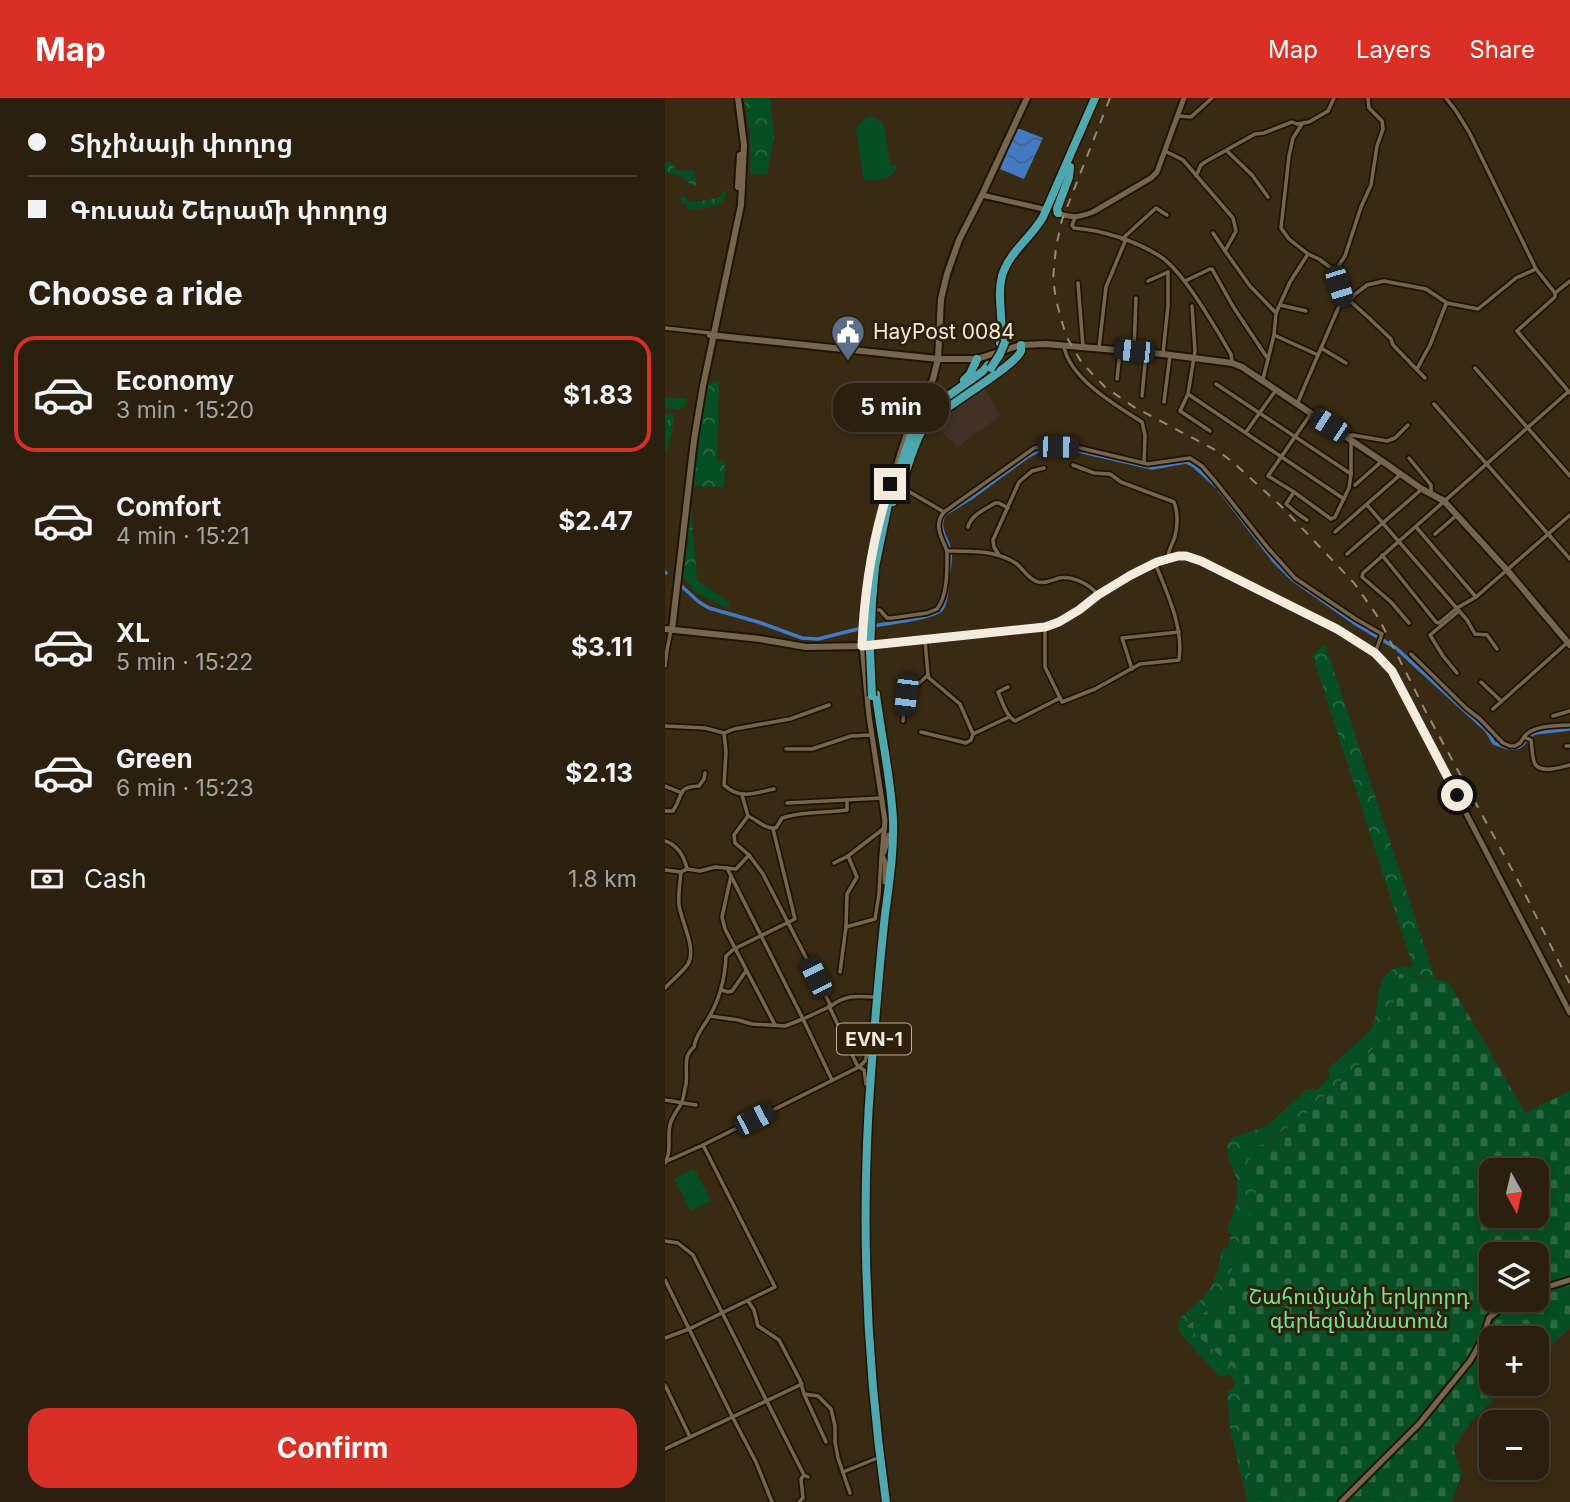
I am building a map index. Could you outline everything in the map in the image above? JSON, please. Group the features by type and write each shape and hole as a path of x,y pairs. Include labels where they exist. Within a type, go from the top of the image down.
{"highway":[{"path":"893,502 901,487 918,435 926,421 939,406 982,376 990,367 1006,327 1007,274 1016,258 1045,223 1097,98"},
{"path":"1002,342 1001,285 1005,268 1043,217 1097,98"},
{"path":"1056,213 1070,167"},
{"path":"918,435 943,411 1001,370 1018,354 1021,345"},
{"path":"891,484 896,480 910,438 928,406 970,374 977,359"},
{"path":"924,412 990,367"},
{"name":"EVN-1","path":"874,602 893,502 891,484"},
{"name":"EVN-1","path":"881,1500 867,1373 862,1292 862,1176 866,1084 885,882 887,831 887,794 870,651 875,567 891,484"},
{"name":"EVN-1","path":"874,695 891,792 893,844 876,1005 865,1184 872,1385 881,1500"}],"main road":[{"path":"736,98 740,137 737,203 701,386 685,489 669,631 767,640 806,647 862,646 864,609 877,532 891,484"},
{"name":"EVN-1","path":"891,484 906,436 930,388 940,358 940,299 947,274 959,240 1027,98"},
{"path":"710,334 940,358 977,359 1021,345 1036,344 1166,354 1232,363 1444,501 1569,643"}],"street":[{"path":"1056,213 1075,218 1093,212 1151,178 1160,164 1184,98"},
{"path":"1177,116 1191,117 1212,98"},
{"path":"1196,176 1205,162 1255,134 1292,122 1302,124 1322,116 1328,111 1334,98"},
{"path":"1335,271 1345,256 1371,185 1377,146 1383,129 1382,121 1370,108 1368,98"},
{"path":"1446,98 1469,132 1536,269 1555,295"},
{"path":"1302,124 1293,138 1289,156 1281,228 1289,239 1335,271 1344,301"},
{"path":"1165,150 1183,160 1233,218 1236,231 1225,251"},
{"path":"1227,151 1252,175 1268,197"},
{"path":"982,195 1043,209"},
{"path":"1098,348 1106,287 1124,239 1156,208 1167,215"},
{"path":"1075,218 1072,225 1074,228 1124,239 1163,257 1185,281 1231,354 1232,363"},
{"path":"1213,233 1250,286 1276,313"},
{"path":"1263,382 1274,335 1276,313 1294,273 1308,254"},
{"path":"1148,281 1173,269"},
{"path":"1185,281 1212,269 1268,359"},
{"path":"1350,301 1367,285 1384,281 1426,289 1447,303 1478,309 1516,278 1536,269"},
{"path":"1164,402 1168,272"},
{"path":"1409,623 1391,602 1362,578 1363,573 1570,392 1517,331 1570,281"},
{"path":"1078,282 1083,347"},
{"path":"1134,351 1136,299"},
{"path":"1297,404 1340,304 1344,301 1350,301 1391,339 1393,345 1425,378"},
{"path":"1417,369 1447,303"},
{"path":"1280,305 1306,311"},
{"path":"1192,306 1194,358 1188,394 1180,410 1210,431"},
{"path":"665,328 710,334"},
{"path":"1274,335 1318,355"},
{"path":"1064,345 1072,365 1091,385 1108,400 1142,422 1145,435 1144,463"},
{"path":"1321,348 1346,363"},
{"path":"1117,379 1120,350"},
{"path":"1142,396 1146,353"},
{"path":"1475,368 1570,476"},
{"path":"1216,384 1351,474"},
{"path":"1246,432 1276,390"},
{"path":"1188,394 1344,499"},
{"path":"1434,404 1570,559"},
{"path":"1311,414 1268,476 1331,519 1335,517 1349,488 1351,474 1348,438 1352,435 1387,441 1395,438 1408,425"},
{"path":"864,609 880,610 887,618 892,618 937,609 943,599 949,551 938,522 944,512 1034,448 1076,447 1148,464 1185,458 1195,460 1295,578 1382,634 1377,650"},
{"path":"1409,458 1431,485 1431,493"},
{"path":"1355,485 1382,461"},
{"path":"1073,465 1094,473 1110,474 1121,482 1174,502 1178,513 1168,558"},
{"path":"999,555 993,540 1019,482 1032,471 1044,468"},
{"path":"1335,532 1402,474"},
{"path":"904,488 944,512"},
{"path":"1346,554 1422,489"},
{"path":"1294,492 1286,504 1307,520"},
{"path":"968,527 974,516 995,503 1007,508"},
{"path":"1367,505 1467,620 1475,634 1487,635 1497,649"},
{"path":"1435,534 1457,515"},
{"path":"1383,555 1436,622 1441,622 1476,597 1570,515"},
{"path":"1416,526 1476,597"},
{"path":"949,551 999,555 1018,565 1032,579 1040,582 1062,577 1087,584 1098,595"},
{"path":"846,927 875,919 882,855 886,849 887,831 862,662 862,646 1045,627 1079,610 1131,575 1168,558 1186,556 1201,561 1377,650 1403,691 1570,1013"},
{"path":"1045,627 1045,667 1062,702 1095,689 1140,664 1179,660 1179,632 1155,563"},
{"path":"1457,673 1430,635 1458,610"},
{"path":"665,666 669,631"},
{"path":"1132,669 1122,638 1179,632"},
{"path":"921,732 966,743 971,740 973,734 960,704 929,678 925,640"},
{"path":"1493,709 1569,643"},
{"path":"1411,654 1503,743 1515,746 1526,738 1528,732 1570,725"},
{"path":"903,721 906,695 928,675"},
{"path":"1481,682 1501,701"},
{"path":"1008,687 998,692 1009,717 1015,722 1060,698"},
{"path":"665,726 705,728 724,733 790,719 829,705"},
{"path":"1553,716 1570,711"},
{"path":"973,734 1009,717"},
{"path":"724,733 724,785 735,794 774,789"},
{"path":"786,750 813,749 851,736 872,735"},
{"path":"1526,738 1531,740 1535,764 1538,767 1544,769 1570,765"},
{"path":"665,811 673,811 685,787 699,786 705,774"},
{"path":"665,786 682,793"},
{"path":"742,794 748,816"},
{"path":"787,803 883,799"},
{"path":"773,829 782,818 790,815 847,810 848,801"},
{"path":"748,816 773,829"},
{"path":"748,816 734,835 735,843 763,874 859,1067 864,1070 866,1084"},
{"path":"666,1162 670,1122 682,1102 687,1079 687,1057 722,990 726,977 726,956 734,949 795,919 773,829"},
{"path":"834,863 887,831"},
{"path":"665,841 681,854 687,869"},
{"path":"665,870 700,871 715,867 736,869 748,855"},
{"path":"882,855 885,882"},
{"path":"840,972 847,894 857,877 848,856"},
{"path":"727,868 832,1080"},
{"path":"665,988 689,963 690,957 691,947 679,906 681,872"},
{"path":"731,876 722,917 725,929 775,1026"},
{"path":"722,990 732,991 746,971"},
{"path":"710,1016 753,1024 785,1026 840,999 873,997"},
{"path":"666,1162 859,1067 865,1061 869,1048"},
{"path":"665,1100 696,1105"},
{"path":"665,1338 775,1287 703,1145"},
{"path":"665,1241 678,1243 693,1255 806,1476 801,1479 803,1498 799,1502"},
{"path":"665,1280 757,1462 772,1502"},
{"path":"1549,1286 1570,1280"},
{"path":"748,1301 754,1310 758,1326 779,1340 802,1384 826,1442"},
{"path":"1341,1502 1419,1424 1470,1361 1482,1340 1489,1318 1496,1312"},
{"path":"665,1449 802,1384"},
{"path":"665,1385 690,1437"},
{"path":"804,1394 818,1396 831,1409 835,1442 850,1493"},
{"path":"843,1472 875,1459"}],"shaded area":[{"path":"983,385 1000,416 958,447 934,422"}],"green space":[{"path":"744,98 770,98 774,137 767,174 750,174 750,135"},
{"path":"869,116 876,118 884,126 890,165 897,165 888,178 864,181 856,129"},
{"path":"670,162 678,171 694,170 696,185 693,186 677,175 665,173 665,163"},
{"path":"723,191 726,191 726,197 723,201 700,209 688,210 687,204 682,204 680,197 685,197 689,202 709,200 720,197"},
{"path":"719,381 717,460 725,461 724,487 687,486 706,383"},
{"path":"665,397 686,399 685,407 681,407 681,410 665,408"},
{"path":"665,414 674,415 667,453 665,453"},
{"path":"690,497 697,580 730,603 726,608 695,592 679,571 680,546 688,546 689,537 681,536"},
{"path":"1325,644 1435,978 1399,974 1395,1000 1385,1028 1373,1050 1297,1122 1267,1140 1250,1158 1256,1191 1253,1206 1241,1233 1227,1292 1224,1298 1187,1325 1245,1378 1237,1420 1257,1502 1248,1502 1230,1429 1227,1392 1234,1387 1234,1379 1228,1375 1219,1376 1180,1333 1177,1324 1210,1289 1218,1270 1222,1249 1228,1248 1231,1234 1227,1230 1237,1191 1228,1145 1238,1136 1269,1124 1307,1089 1317,1090 1330,1077 1328,1069 1371,1030 1380,986 1388,972 1396,968 1413,967 1316,661 1312,656"},
{"name":"Շահումյանի երկրորդ գերեզմանատուն","path":"1399,974 1448,981 1525,1113 1570,1091 1570,1328 1549,1348 1549,1326 1479,1326 1479,1396 1497,1396 1483,1410 1479,1410 1479,1414 1453,1448 1462,1474 1452,1502 1257,1502 1237,1420 1245,1378 1187,1326 1224,1298 1227,1292 1241,1233 1253,1206 1256,1191 1250,1158 1255,1149 1297,1122 1358,1066 1373,1050 1385,1028 1395,1000"},
{"path":"694,1168 711,1201 691,1211 674,1179"}],"water":[{"path":"1016,129 1043,138 1024,179 1000,169"}],"waterway":[{"path":"948,577 950,553 941,524 945,514 1042,449 1074,450 1152,468 1186,462 1217,487 1274,561 1292,579 1356,624 1396,648 1487,731 1494,743 1516,748 1535,733 1570,729"},
{"path":"679,584 709,608 802,638 818,639 862,628"},
{"path":"873,626 936,613 944,605 947,588"}],"railway":[{"path":"1110,98 1062,220 1056,247 1053,279 1066,336 1082,363 1105,387 1134,407 1221,453 1282,507 1354,583 1378,617 1570,984"}],"place":[{"name":"HayPost 0084","path":"848,362"}],"route":[{"path":"890,484 870,566 862,646 1045,627 1079,610 1131,575 1168,558 1186,556 1337,629 1375,653 1392,671 1457,795"}]}
